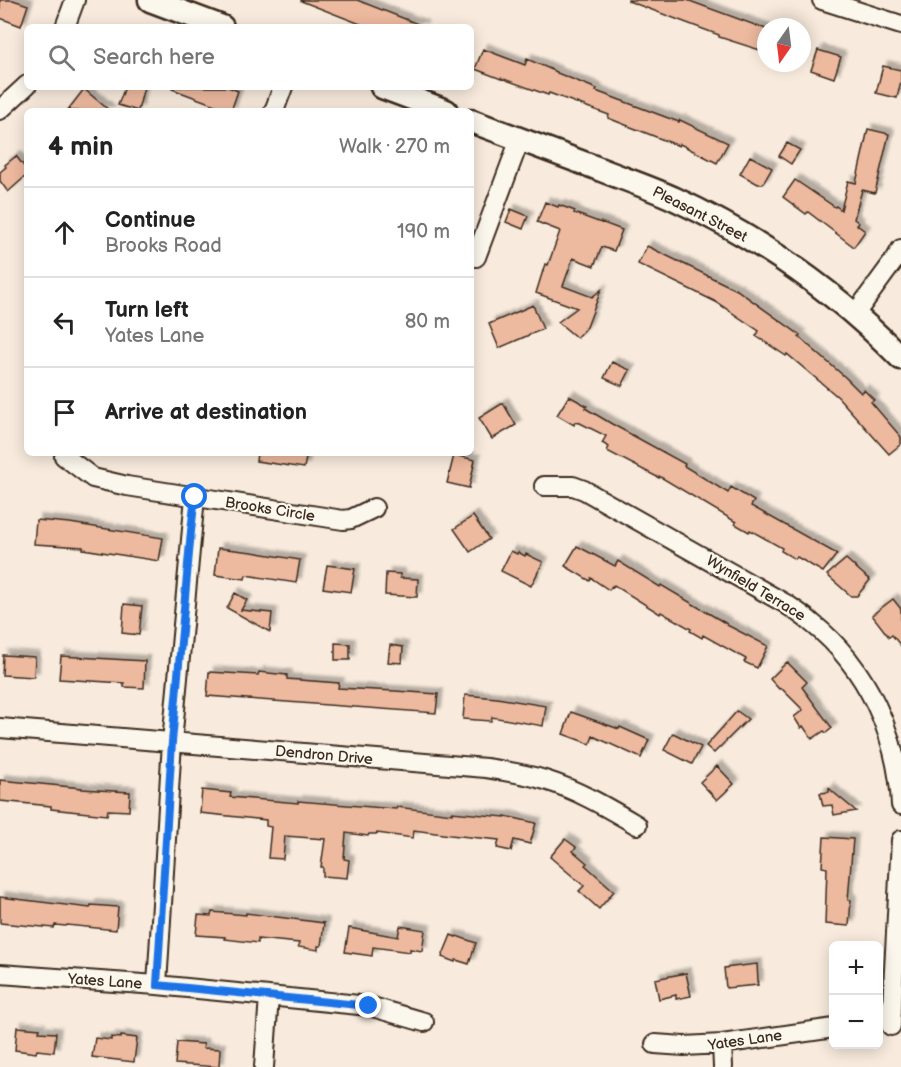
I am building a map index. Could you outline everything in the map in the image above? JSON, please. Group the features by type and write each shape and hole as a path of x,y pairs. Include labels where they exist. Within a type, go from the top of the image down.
{"street":[{"path":"66,24 75,0"},
{"path":"150,0 214,24"},
{"path":"822,0 901,25"},
{"path":"0,110 24,88"},
{"path":"275,108 282,90"},
{"path":"390,90 438,108"},
{"name":"Pleasant Street","path":"474,122 646,187 702,213 755,242 822,288 855,314 901,358"},
{"path":"476,257 520,139"},
{"path":"855,314 901,249"},
{"name":"Brooks Circle","path":"64,456 93,478 127,486 343,520 351,519 374,508"},
{"name":"Wynfield Terrace","path":"544,486 573,486 584,490 786,604 813,624 842,652 865,682 875,702 890,737 898,771 901,806"},
{"path":"157,985 172,742 195,497"},
{"name":"Dendron Drive","path":"0,728 474,767 516,773 545,780 594,800 637,825"},
{"path":"890,1027 901,840"},
{"name":"Yates Lane","path":"0,974 157,985 369,1006 423,1022"},
{"path":"264,1067 269,996"},
{"name":"Yates Lane","path":"655,1044 684,1046 722,1044 829,1029"},
{"path":"722,1044 723,1067"}],"building":[{"path":"0,0 13,0 28,5 21,26 0,18"},
{"path":"357,0 418,24 360,24 301,1"},
{"path":"687,0 757,26 757,49 719,37 719,35 628,1"},
{"path":"483,49 525,65 527,59 597,89 596,91 679,122 680,120 728,143 717,163 680,144 679,146 608,118 609,115 475,69"},
{"path":"818,50 841,57 834,78 811,70"},
{"path":"883,66 901,70 897,98 876,93"},
{"path":"85,90 106,108 69,108"},
{"path":"124,90 143,90 139,108 118,105"},
{"path":"175,90 238,91 232,108 223,108"},
{"path":"868,129 889,134 875,193 862,190 854,219 859,223 857,225 865,231 854,247 808,212 806,214 783,197 795,180 841,210 848,181 856,183"},
{"path":"787,143 800,150 791,164 779,156"},
{"path":"16,156 24,166 24,178 8,192 0,181 0,172 6,167 5,165"},
{"path":"750,156 772,168 763,184 758,184 740,174"},
{"path":"545,202 558,207 559,205 575,211 574,213 622,230 614,251 602,247 594,266 573,258 563,286 592,297 601,290 587,327 577,338 558,322 577,308 536,293 545,264 548,265 560,231 537,222"},
{"path":"511,209 528,216 523,229 506,222"},
{"path":"647,246 737,290 800,335 799,337 861,393 864,390 874,400 871,402 901,437 901,444 889,454 838,397 787,354 786,356 756,336 759,331 716,302 638,264"},
{"path":"533,305 543,329 499,348 489,324"},
{"path":"612,362 630,370 622,386 604,378"},
{"path":"569,396 612,424 685,464 684,466 728,493 731,487 754,501 751,506 837,554 823,572 781,551 782,548 735,524 736,522 659,476 659,478 607,451 609,447 602,443 606,436 578,422 574,425 557,415"},
{"path":"503,403 516,425 492,439 479,418"},
{"path":"257,456 306,456 304,468 256,461"},
{"path":"454,456 475,460 469,488 447,483"},
{"path":"473,516 489,539 470,552 454,529"},
{"path":"36,520 70,523 163,538 159,561 83,549 83,547 34,544"},
{"path":"577,546 615,566 618,561 727,625 768,646 757,668 744,662 746,659 703,635 702,638 690,631 691,629 661,612 660,614 614,585 609,590 591,578 590,581 565,566"},
{"path":"218,548 300,560 296,583 246,575 245,579 215,575"},
{"path":"511,551 525,556 526,554 543,562 531,586 501,571"},
{"path":"846,559 870,580 857,596 851,596 827,575"},
{"path":"327,565 355,569 351,592 323,588"},
{"path":"386,573 400,574 400,578 418,579 417,597 385,595"},
{"path":"235,593 247,600 241,610 272,613 270,632 227,608"},
{"path":"893,599 901,609 901,646 892,635 889,637 872,615"},
{"path":"124,604 142,606 139,635 122,633"},
{"path":"335,643 350,644 350,660 335,660"},
{"path":"390,645 403,647 402,663 388,662"},
{"path":"3,655 35,657 34,677 2,675"},
{"path":"61,656 145,661 144,688 124,687 124,683 59,679"},
{"path":"787,662 807,682 802,687 832,728 826,733 824,731 812,739 794,717 803,710 770,679"},
{"path":"209,672 258,675 259,672 287,675 287,679 339,683 338,688 438,694 436,713 207,696"},
{"path":"465,695 546,706 543,726 492,717 491,721 463,719"},
{"path":"737,711 748,719 714,753 706,746"},
{"path":"571,712 619,729 620,727 649,740 641,758 593,736 590,744 563,734"},
{"path":"673,733 701,747 692,764 664,750"},
{"path":"717,766 734,784 717,800 700,782"},
{"path":"0,780 130,792 129,811 108,810 107,815 0,801"},
{"path":"829,788 856,811 834,815 832,805 823,806 820,793 829,792"},
{"path":"202,790 231,793 230,797 505,816 536,823 530,844 514,840 511,851 497,848 499,840 414,830 413,838 377,833 368,836 346,833 344,859 349,860 347,878 323,876 323,867 321,867 325,839 285,836 283,859 268,858 271,827 266,826 266,820 200,813"},
{"path":"824,837 853,839 848,900 851,900 849,926 825,924 827,868 822,867"},
{"path":"565,839 576,847 573,851 587,863 585,865 614,891 599,909 579,891 584,886 550,857"},
{"path":"0,897 90,908 91,905 118,907 116,930 67,925 55,925 54,928 0,923"},
{"path":"212,912 246,915 246,913 324,923 321,946 318,946 318,950 298,947 299,943 258,939 258,943 196,935 198,915 211,916"},
{"path":"400,926 425,930 422,951 410,949 410,952 373,947 372,956 345,952 349,928 398,937"},
{"path":"451,935 476,943 469,964 442,957"},
{"path":"757,964 758,985 726,988 724,968"},
{"path":"686,973 691,996 676,999 676,995 659,999 655,979"},
{"path":"17,1027 56,1033 54,1052 37,1050 36,1053 15,1050"},
{"path":"121,1036 137,1038 134,1062 92,1057 95,1038 111,1040 111,1037 121,1038"},
{"path":"177,1042 204,1044 203,1048 220,1049 219,1067 175,1064"}],"route":[{"path":"195,497 172,742 157,985 369,1006"}]}
